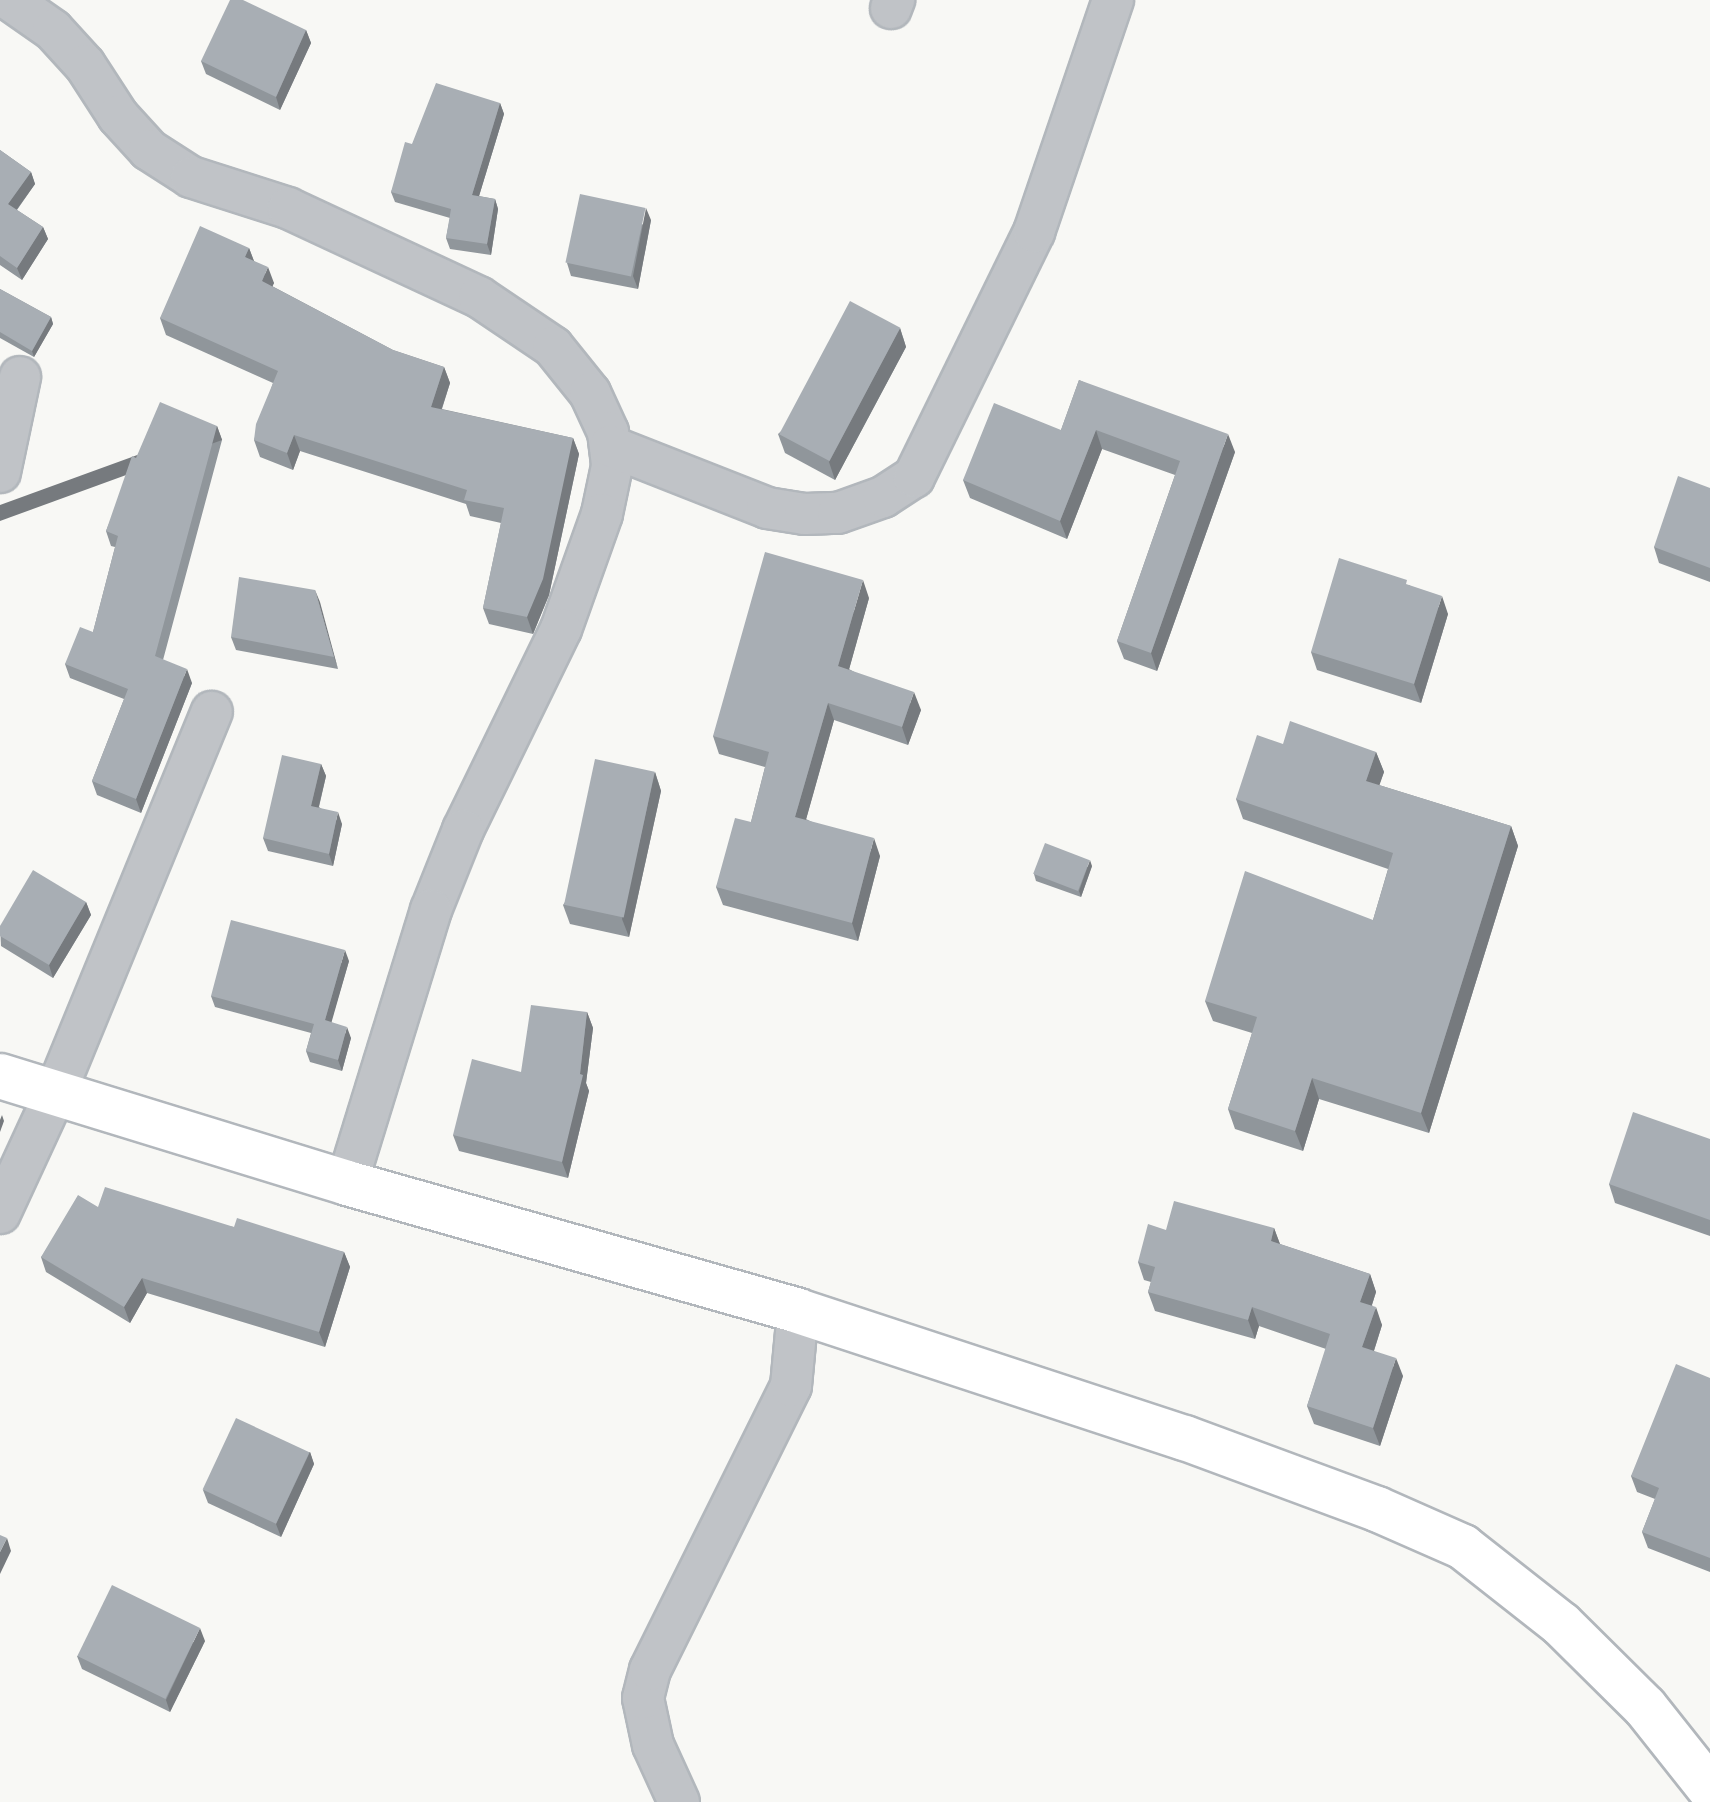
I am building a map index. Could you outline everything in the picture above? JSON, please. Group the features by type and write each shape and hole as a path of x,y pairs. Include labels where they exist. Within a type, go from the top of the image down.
{"street":[{"path":"10,0 53,30 85,65 118,116 149,150 191,177 288,208 479,297 553,347 590,393 608,432 612,466 602,514 561,629 463,830 431,910 347,1183"},
{"path":"610,446 767,508 805,514 849,509 883,497 914,477 1034,232 1113,0"},
{"path":"0,472 20,377"},
{"path":"0,1213 55,1094 212,712"},
{"path":"0,1076 347,1183 798,1311 1200,1443 1305,1481 1463,1547 1561,1624 1645,1707 1710,1789"},
{"path":"679,1802 653,1745 643,1698 650,1670 791,1386 798,1311"}],"building":[{"path":"230,0 243,0 306,30 276,97 201,61"},
{"path":"436,83 500,103 472,195 495,199 487,244 446,238 451,209 391,192 405,142 412,144"},
{"path":"0,150 31,172 8,204 43,227 17,268 0,256"},
{"path":"580,194 646,208 631,276 565,262"},
{"path":"200,226 249,248 245,257 268,267 262,281 393,350 444,367 431,407 573,438 543,579 527,617 483,608 504,508 464,500 467,490 294,435 287,453 254,440 256,424 278,371 160,318"},
{"path":"0,289 51,317 32,351 0,332"},
{"path":"850,301 900,328 829,461 779,434"},
{"path":"1079,380 1228,434 1151,653 1117,641 1180,461 1096,430 1060,521 963,480 994,403 1061,430"},
{"path":"160,402 217,426 155,656 187,669 136,799 92,781 128,689 65,664 80,627 93,632 118,536 106,531 132,456 136,458"},
{"path":"1678,476 1710,488 1710,568 1654,547"},
{"path":"765,552 863,580 838,666 914,692 902,727 828,703 795,817 874,838 852,923 716,887 735,818 751,822 769,752 713,736"},
{"path":"1339,558 1407,580 1406,584 1442,596 1414,684 1311,652"},
{"path":"239,577 315,590 334,657 231,637"},
{"path":"1290,721 1376,752 1366,781 1511,826 1421,1113 1312,1078 1295,1131 1228,1109 1257,1017 1205,1001 1245,871 1373,920 1393,853 1236,799 1257,735 1283,744"},
{"path":"282,755 321,764 311,806 338,812 329,854 263,838"},
{"path":"595,759 655,772 624,917 564,905"},
{"path":"1045,843 1090,860 1078,891 1033,874"},
{"path":"33,870 86,902 49,965 0,936 0,926"},
{"path":"231,920 345,950 325,1020 347,1027 338,1060 306,1051 314,1024 211,996"},
{"path":"531,1005 587,1012 580,1074 583,1075 562,1162 453,1135 472,1059 521,1072"},
{"path":"1633,1112 1710,1139 1710,1220 1609,1184"},
{"path":"105,1187 234,1227 237,1218 344,1252 319,1332 142,1278 124,1307 41,1257 78,1195 98,1207"},
{"path":"1174,1201 1274,1228 1271,1241 1370,1274 1360,1302 1376,1307 1362,1347 1396,1358 1373,1428 1307,1406 1330,1334 1252,1307 1248,1320 1148,1292 1155,1267 1138,1262 1148,1224 1166,1230"},
{"path":"1676,1364 1710,1378 1710,1558 1642,1532 1659,1488 1631,1476"},
{"path":"236,1418 309,1452 276,1524 203,1490"},
{"path":"0,1535 7,1538 0,1552"},
{"path":"112,1585 200,1628 165,1699 77,1656"}]}
